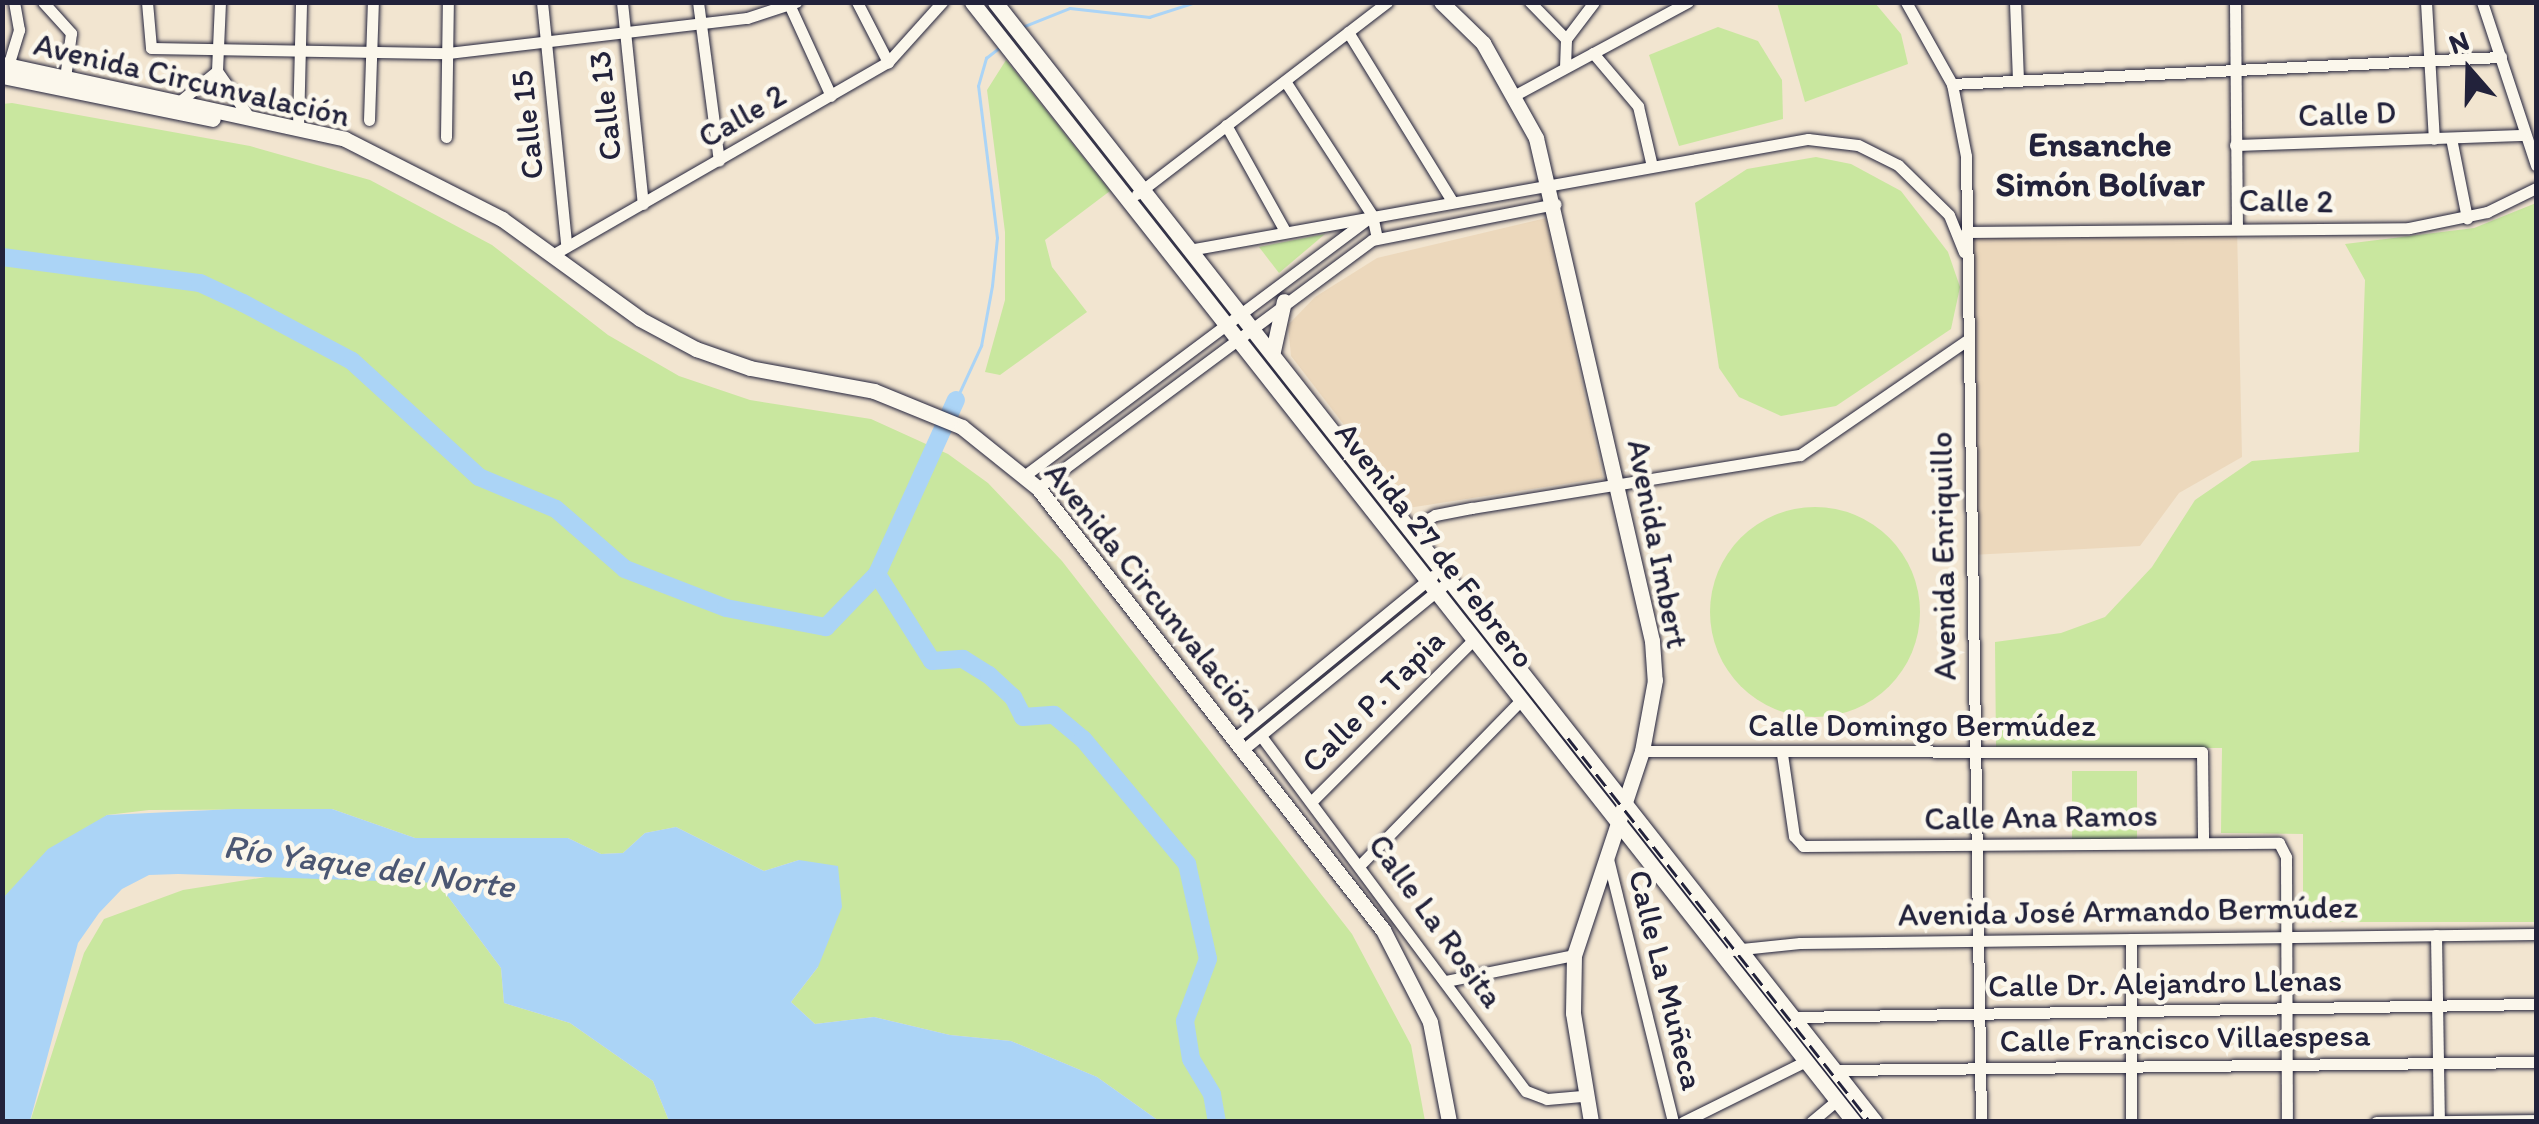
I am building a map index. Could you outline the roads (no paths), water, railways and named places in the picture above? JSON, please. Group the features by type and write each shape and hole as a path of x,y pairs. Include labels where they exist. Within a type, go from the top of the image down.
{"main road":[{"name":"Avenida 27 de Febrero","path":"972,2 990,26 1032,64"},
{"name":"Avenida Imbert","path":"1442,2 1483,43 1517,94 1550,184 1619,483 1654,668 1642,751 1574,955 1573,1014 1591,1122"},
{"name":"Avenida 27 de Febrero","path":"999,8 1032,64 1136,194 1236,335 1624,802 1876,1122"},
{"name":"Avenida Circunvalación","path":"4,69 298,127 412,168 560,248 640,319 696,349 912,405 962,427 1038,488 1374,917 1416,987 1439,1055 1449,1122"},
{"name":"Avenida Circunvalación","path":"4,69 368,152"},
{"name":"Avenida 27 de Febrero","path":"1136,194 1189,250 1273,351 1408,530 1473,640 1854,1122"},
{"path":"1273,351 1284,301"}],"street":[{"path":"4,69 19,30 14,2"},
{"path":"44,2 73,40 65,78"},
{"path":"147,2 148,46 218,53 448,53 700,25 791,4 832,96"},
{"path":"220,2 217,71 249,117"},
{"path":"298,127 302,2"},
{"path":"368,120 373,2"},
{"path":"446,136 448,2"},
{"name":"Calle 15","path":"542,2 560,248"},
{"name":"Calle 13","path":"622,2 643,204"},
{"path":"698,2 719,161"},
{"path":"857,2 888,62"},
{"path":"1136,194 1387,2"},
{"path":"1530,2 1566,38"},
{"path":"1565,67 1566,38 1594,2"},
{"path":"1517,94 1688,2"},
{"name":"Avenida Enriquillo","path":"1906,2 1952,84 1966,156 1981,1122"},
{"path":"2015,2 2018,81"},
{"path":"2235,2 2237,227"},
{"path":"2426,2 2434,139"},
{"path":"2482,2 2522,134 2536,165"},
{"name":"Calle 2","path":"560,248 888,62 941,3"},
{"path":"1348,32 1452,201"},
{"path":"1593,53 1638,106 1652,166"},
{"path":"1952,84 2501,57"},
{"path":"179,102 217,71"},
{"path":"1285,81 1372,215 1376,238"},
{"path":"1226,125 1286,231"},
{"name":"Calle D","path":"2235,146 2522,134"},
{"path":"2451,138 2468,218"},
{"path":"1189,250 1808,139 1858,144 1898,164 1936,198 1965,255"},
{"name":"Calle 2","path":"1966,232 2408,228 2468,218 2536,188"},
{"path":"1038,488 1236,335 1376,238 1555,204"},
{"path":"1024,476 1372,215"},
{"path":"1408,530 1435,515 1816,450 1966,341"},
{"path":"1240,742 1261,736 1438,582"},
{"path":"1240,742 1438,582"},
{"name":"Calle P. Tapia","path":"1312,801 1473,640"},
{"path":"1361,864 1520,701"},
{"name":"Calle La Rosita","path":"1261,736 1361,864 1526,1092 1547,1099 1585,1096"},
{"name":"Calle Domingo Bermúdez","path":"1642,751 2202,752 2203,840"},
{"name":"Calle Ana Ramos","path":"1782,754 1800,845 1976,848 2269,840 2282,847 2286,936"},
{"name":"Calle La Muñeca","path":"1606,851 1674,1122"},
{"name":"Avenida José Armando Bermúdez","path":"1739,946 2536,934"},
{"path":"2436,935 2439,1121"},
{"path":"2286,936 2287,1122"},
{"path":"2131,1122 2132,939"},
{"path":"1724,956 1739,946"},
{"path":"1446,981 1574,955"},
{"name":"Calle Dr. Alejandro Llenas","path":"1795,1017 2536,1004"},
{"name":"Calle Francisco Villaespesa","path":"1835,1070 2438,1060 2536,1062"},
{"path":"1684,1122 1806,1061"},
{"path":"1810,1122 1837,1100"},
{"path":"1714,1106 1721,1122"},
{"path":"2376,1122 2536,1120"}],"water":[{"path":"332,809 415,838 568,838 601,854 623,853 645,833 676,827 764,871 799,860 838,866 842,907 818,967 791,1002 815,1024 874,1017 950,1035 1011,1041 1097,1077 1159,1121 669,1121 653,1081 570,1023 504,1003 501,968 438,883 178,874 149,875 122,889 99,913 78,943 30,1121 3,1121 3,898 48,849 107,815"}],"waterway":[{"path":"1025,26 1070,8 1149,17 1196,2"},
{"path":"956,400 981,346 992,286 997,238 978,86 986,58 1000,47"},
{"name":"Río Yaque del Norte","path":"2,257 200,283 243,303 352,361 479,477 556,509 625,569 726,608 826,627 877,574 932,661 963,659 1013,697 1023,717 1054,715 1083,739 1187,864 1208,959 1185,1021 1191,1059 1212,1094 1217,1122"},
{"path":"877,574 956,400"}],"railway":[{"path":"1568,738 1870,1122"}],"district":[{"name":"Ensanche Simón Bolívar","path":"2100,164"}]}
